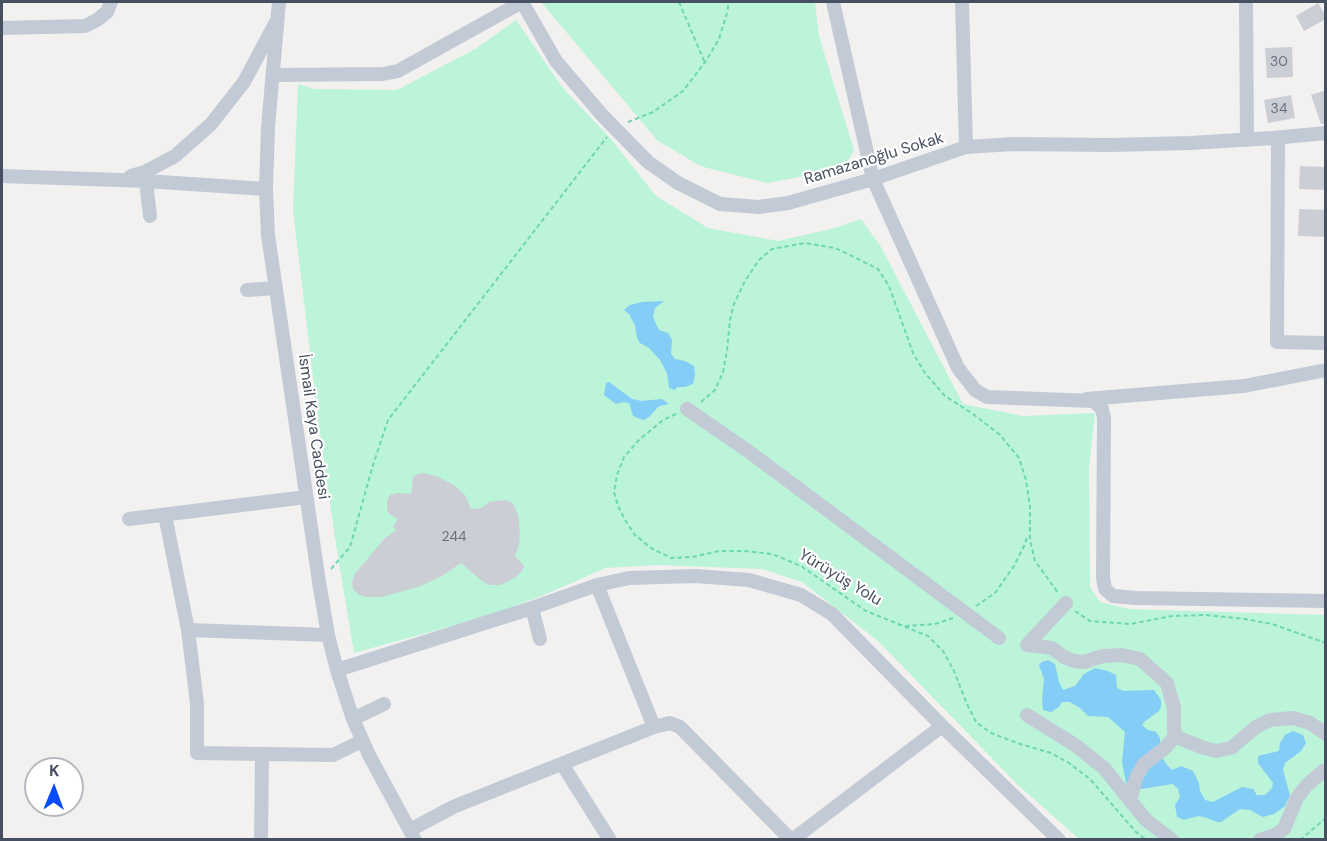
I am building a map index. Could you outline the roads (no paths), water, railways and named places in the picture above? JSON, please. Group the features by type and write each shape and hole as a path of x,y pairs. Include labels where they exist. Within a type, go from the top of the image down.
{"street":[{"path":"2,28 86,26 98,21 107,12 111,2"},
{"name":"İsmail Kaya Caddesi","path":"279,2 268,127 267,235 319,582 328,635 353,719 362,741 413,835"},
{"path":"274,75 383,74 398,71 522,2"},
{"name":"Ramazanoğlu Sokak","path":"522,2 556,62 614,128 648,162 678,183 720,204 759,207 788,203 966,147 1013,144 1110,145 1247,140 1326,133"},
{"path":"832,2 873,178 958,368 975,390 987,397 1094,401 1102,409 1104,418 1103,578 1105,589 1113,596 1136,598 1326,601"},
{"path":"962,2 966,147"},
{"path":"1246,2 1247,140"},
{"path":"115,181 145,172 175,156 211,124 244,81 278,18"},
{"path":"1278,138 1277,342 1326,343"},
{"path":"2,176 146,181 266,189"},
{"path":"146,181 150,216"},
{"path":"247,290 276,288"},
{"path":"1072,400 1244,386 1326,369"},
{"path":"687,409 748,451 999,638"},
{"path":"129,519 306,497"},
{"path":"165,514 188,630 197,703 197,753 333,754 362,741"},
{"path":"337,670 597,585 629,578 694,576 749,580 801,595 832,614 1059,840"},
{"path":"597,585 654,727"},
{"path":"1066,603 1027,645 1052,648 1074,661 1084,662 1103,656 1122,654 1140,658 1167,683 1174,708 1175,736 1165,748 1144,764 1131,795"},
{"path":"532,608 540,639"},
{"path":"188,630 328,635"},
{"path":"353,719 384,704"},
{"path":"1027,715 1076,745 1104,768 1131,795 1146,820 1172,840"},
{"path":"1175,736 1216,751 1231,748 1256,727 1270,720 1293,718 1310,723 1326,734"},
{"path":"413,835 453,807 654,727 670,723 680,727 792,840 942,726"},
{"path":"261,840 262,754"},
{"path":"562,764 610,840"},
{"path":"1260,840 1284,829 1297,798 1306,786 1326,771"},
{"path":"261,825 271,840"}],"water":[{"path":"664,301 655,308 653,316 656,324 659,330 668,333 672,340 671,354 675,359 694,366 693,384 677,387 675,390 669,388 667,373 660,360 649,348 640,343 635,325 624,310 630,305 642,302"},
{"path":"609,382 632,399 641,401 662,399 669,404 659,406 649,417 644,420 640,419 633,416 629,403 616,404 604,395 606,383"},
{"path":"1048,660 1055,664 1063,690 1075,686 1084,674 1095,668 1116,675 1117,688 1124,691 1154,690 1161,700 1161,707 1142,725 1156,732 1160,738 1161,756 1172,770 1181,766 1193,771 1205,800 1213,802 1242,787 1253,789 1257,795 1265,795 1272,788 1273,783 1258,763 1258,756 1279,751 1280,743 1285,735 1293,731 1303,735 1306,743 1301,751 1285,763 1283,770 1290,795 1285,806 1274,814 1263,817 1250,810 1240,809 1221,822 1198,816 1184,820 1177,817 1175,805 1180,797 1178,789 1173,784 1141,789 1126,783 1122,762 1125,732 1108,717 1088,716 1070,702 1062,702 1051,712 1043,710 1044,679 1039,665"}]}
